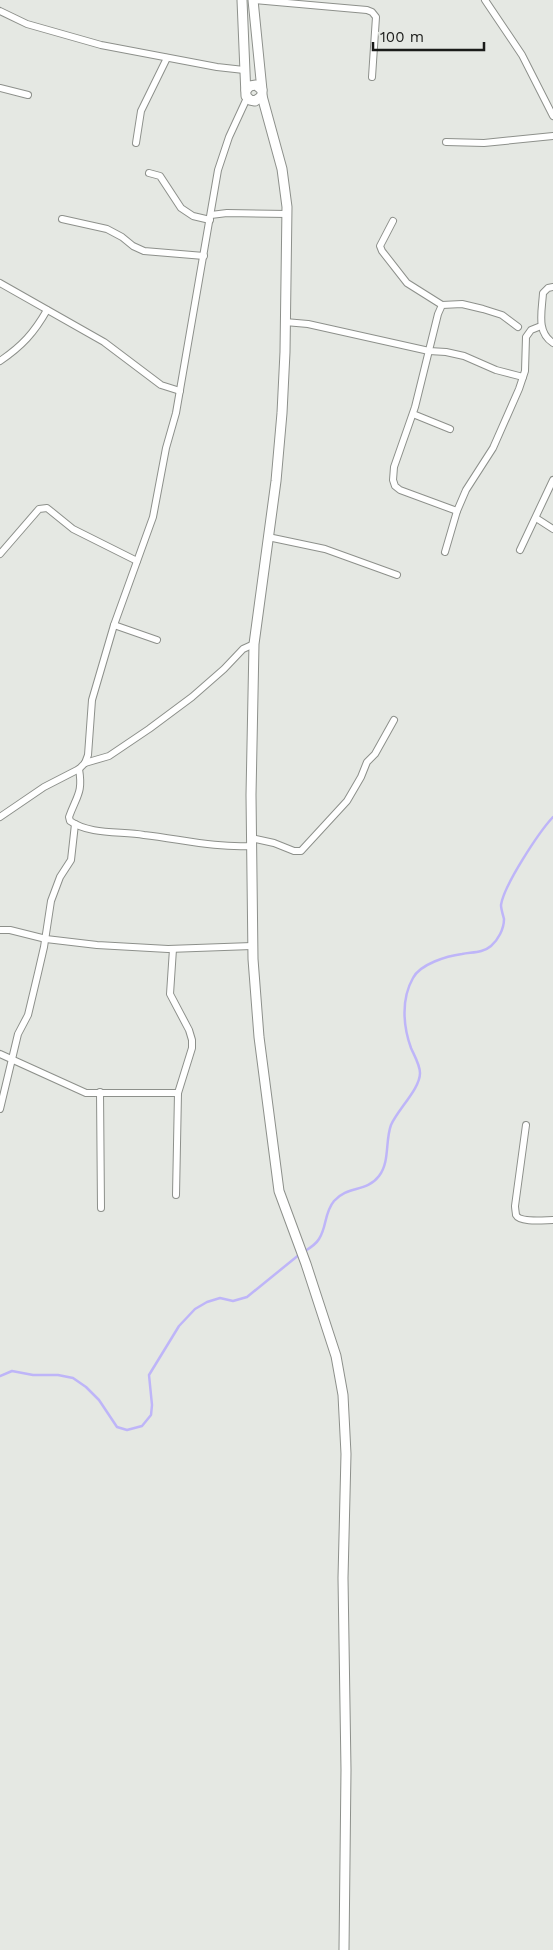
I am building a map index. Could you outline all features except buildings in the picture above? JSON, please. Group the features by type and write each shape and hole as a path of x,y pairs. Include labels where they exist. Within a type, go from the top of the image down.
{"main road":[{"path":"242,0 244,70 247,94 255,102 262,93"},
{"path":"253,0 262,93 282,169 287,214 282,413 254,644 251,842 252,946 256,1011 279,1191 306,1264 336,1356 343,1395 346,1454 343,1578 346,1770 344,1950"},
{"path":"247,94 250,86 256,85 262,93"}],"street":[{"path":"253,0 326,5 372,12 376,18 372,77"},
{"path":"484,0 522,55 553,116"},
{"path":"0,11 27,24 100,45 217,67 244,70"},
{"path":"136,143 141,111 167,58"},
{"path":"0,88 28,95"},
{"path":"85,763 90,745 92,700 114,625 153,517 166,448 176,413 218,170 228,137 247,94"},
{"path":"446,142 484,143 553,136"},
{"path":"149,173 160,176 181,208 193,216 211,218 227,213 287,214"},
{"path":"62,220 107,229 144,251 204,256"},
{"path":"393,221 380,246 407,283 442,305 462,304 483,309 502,315 518,327"},
{"path":"0,283 104,342 161,385 180,391"},
{"path":"553,287 548,288 543,293 540,326 553,343"},
{"path":"442,305 438,314 413,414 394,467 393,480 395,486 409,494 457,511"},
{"path":"0,361 20,347 36,330 47,310"},
{"path":"285,322 315,326 429,351 464,356 496,370 523,377"},
{"path":"445,552 457,511 466,490 492,448 523,377 526,337 531,330 540,326"},
{"path":"413,414 450,429"},
{"path":"520,550 553,480"},
{"path":"0,554 39,509 47,508 73,529 137,561"},
{"path":"536,518 553,529"},
{"path":"268,537 325,549 397,575"},
{"path":"114,625 157,640"},
{"path":"0,817 44,786 79,769 85,763 109,756 149,729 199,691 243,649 254,644"},
{"path":"79,769 80,793 69,817 70,821 74,824 98,830 143,834 232,847 251,842 274,843 301,851 347,801 361,777 366,762 375,754 394,720"},
{"path":"0,1109 18,1034 28,1015 46,939 51,901 60,877 71,860 74,824"},
{"path":"0,930 10,930 46,939 97,945 173,949 252,946"},
{"path":"173,949 170,994 173,1003 189,1030 192,1040 192,1048 178,1092 176,1195"},
{"path":"0,1054 86,1093 178,1092"},
{"path":"100,1092 101,1208"},
{"path":"526,1125 515,1206 516,1214 519,1218 526,1220 553,1220"}],"waterway":[{"path":"305,1251 319,1239 334,1201 345,1193 368,1185 379,1176 385,1164 391,1125 413,1092 419,1079 419,1067 408,1040 404,1013 406,995 413,978 434,961 481,951 494,944 503,927 504,919 501,905 508,885 531,846 553,817"},
{"path":"0,1376 12,1371 33,1375 58,1375 73,1378 86,1387 99,1400 117,1427 127,1430 142,1426 151,1415 149,1375 179,1326 195,1309 207,1302 220,1298 233,1301 247,1297 300,1254"}]}
